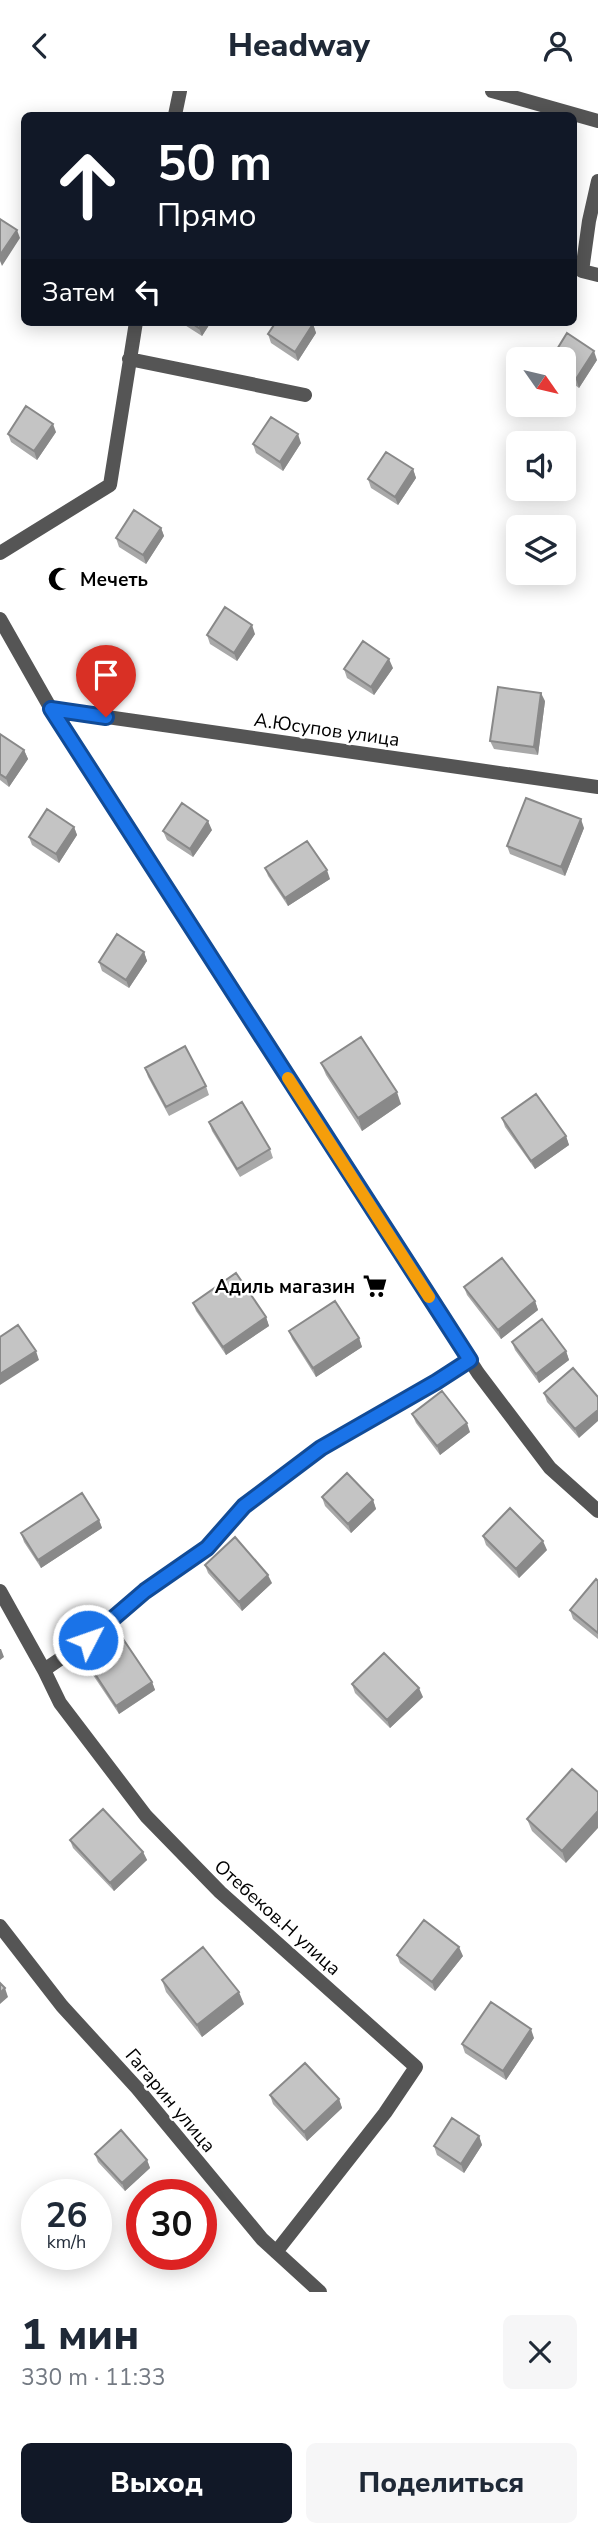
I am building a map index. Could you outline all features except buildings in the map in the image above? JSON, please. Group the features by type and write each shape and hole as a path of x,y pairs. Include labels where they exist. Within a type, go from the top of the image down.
{"street":[{"path":"176,112 180,91"},
{"path":"492,91 566,112"},
{"path":"577,115 598,121"},
{"path":"598,181 582,271 598,275"},
{"path":"0,553 110,485 135,326"},
{"path":"129,359 305,395"},
{"path":"0,619 51,709 470,1360 550,1468 598,1511"},
{"name":"А.Юсупов улица","path":"51,709 598,787"},
{"path":"44,1670 88,1640 145,1591 207,1548 244,1506 321,1448 470,1360"},
{"name":"Отебеков.Н улица","path":"0,1591 60,1703 146,1817 220,1892 416,2067 385,2113 276,2252"},
{"name":"Гагарин улица","path":"0,1926 62,2006 138,2088 219,2188 276,2252 320,2292"}],"slow traffic":[{"path":"288,1078 429,1297"}],"place":[{"name":"Мечеть","path":"60,579"},
{"name":"Адиль магазин","path":"375,1286"}],"route":[{"path":"88,1640 145,1591 207,1548 244,1506 321,1448 470,1360 51,709 106,717"}]}
